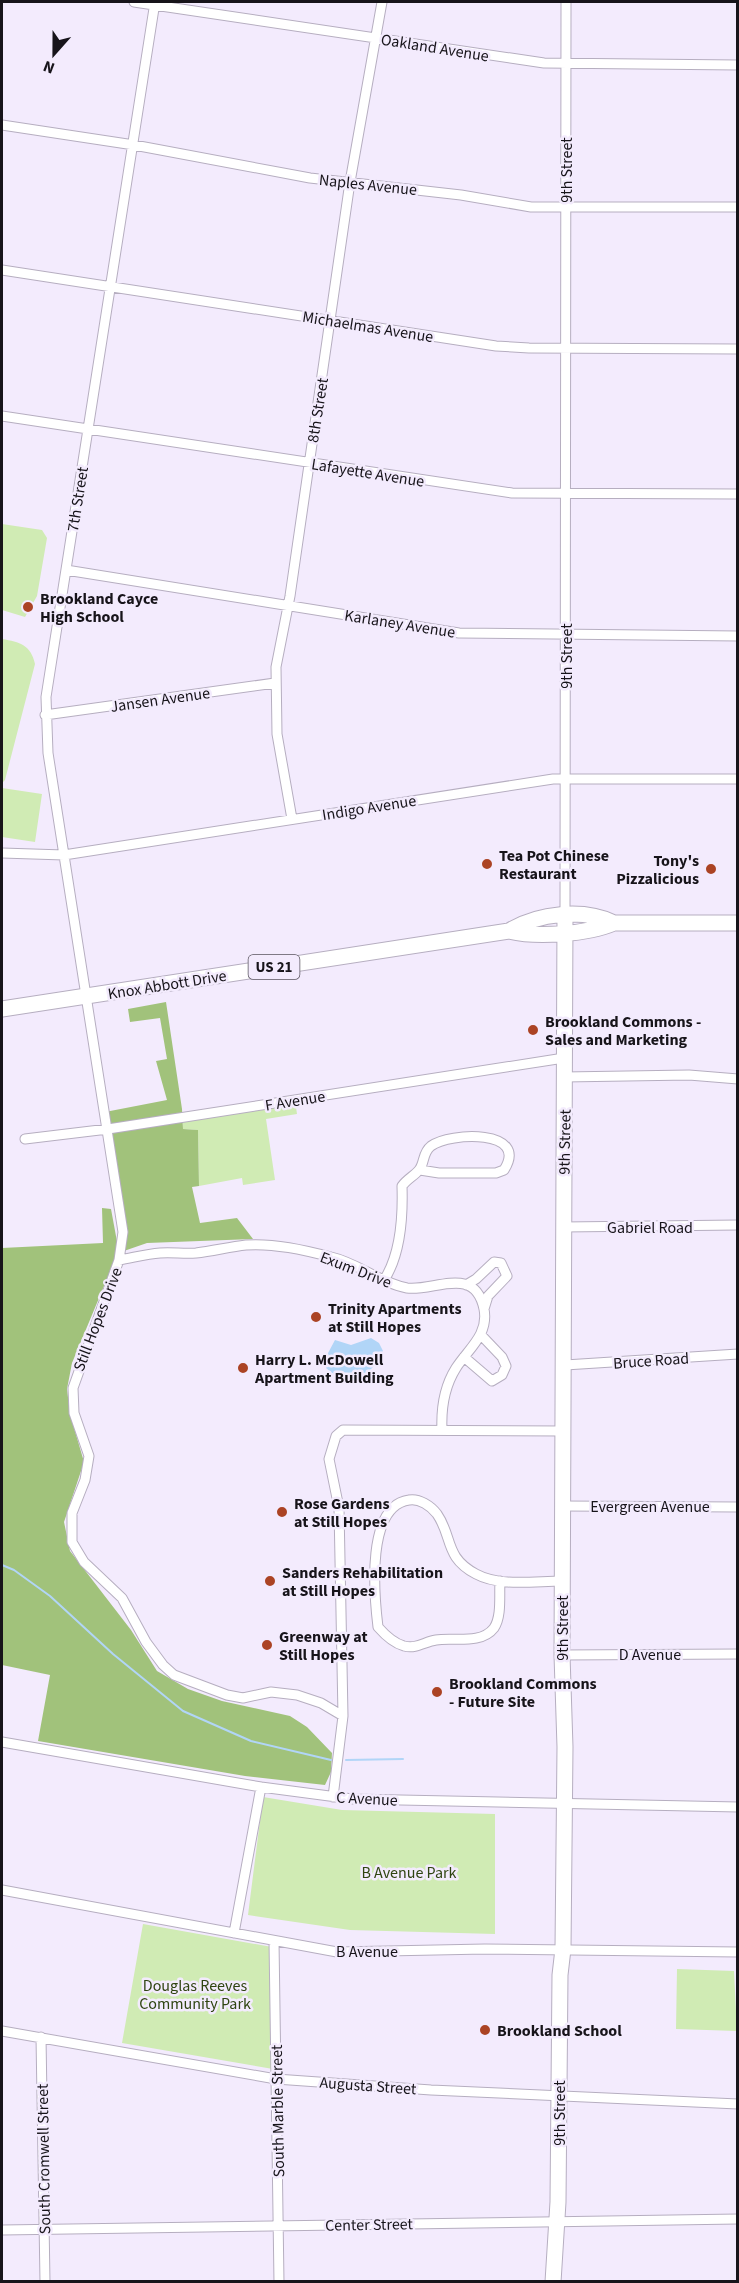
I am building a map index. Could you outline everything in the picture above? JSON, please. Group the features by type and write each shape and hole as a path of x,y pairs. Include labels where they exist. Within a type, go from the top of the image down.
{"main road":[{"name":"Knox Abbott Drive","path":"2,1009 510,931 527,920 597,915 614,923"},
{"name":"9th Street","path":"553,2282 557,2222 560,1975 563,1949 565,916"},
{"name":"Knox Abbott Drive","path":"510,931 528,936 597,930 614,923 738,923"}],"street":[{"name":"Oakland Avenue","path":"135,2 155,3 566,65 738,64"},
{"name":"8th Street","path":"292,819 277,734 275,683 350,182 382,2"},
{"name":"9th Street","path":"565,916 566,2"},
{"name":"7th Street","path":"86,996 45,715 50,664 155,3"},
{"name":"Naples Avenue","path":"2,125 134,145 310,178 461,195 531,207 738,207"},
{"name":"Michaelmas Avenue","path":"2,270 496,346 738,349"},
{"name":"Lafayette Avenue","path":"2,416 512,493 738,494"},
{"name":"Karlaney Avenue","path":"66,570 459,633 738,636"},
{"name":"Jansen Avenue","path":"45,715 275,683"},
{"name":"Indigo Avenue","path":"2,853 64,855 565,779 738,779"},
{"name":"Still Hopes Drive","path":"86,996 123,1232 119,1260 73,1388 74,1413 89,1456 85,1480 72,1513 72,1542 84,1562 122,1598 146,1642 163,1665 174,1675 227,1695 243,1698 271,1692 297,1695 321,1703 343,1716"},
{"name":"F Avenue","path":"26,1139 108,1129 564,1058"},
{"path":"564,1077 689,1076 738,1079"},
{"path":"384,1280 391,1269 400,1232 403,1209 402,1186 420,1170 423,1156 432,1146 450,1138 498,1139 506,1145 509,1154 504,1170 496,1173 439,1173 420,1170"},
{"name":"Gabriel Road","path":"563,1227 738,1225"},
{"name":"Exum Drive","path":"119,1260 159,1253 197,1253 248,1245 293,1249 334,1257 384,1280 420,1289 455,1281 466,1285"},
{"path":"442,1430 445,1394 464,1357 480,1335 488,1296 507,1276 506,1269 501,1263 494,1262 477,1279 466,1285 481,1299 484,1309"},
{"path":"464,1357 492,1381 502,1375 506,1366 502,1357 480,1335"},
{"name":"Bruce Road","path":"565,1365 738,1354"},
{"path":"333,1797 343,1716 339,1508 329,1459 330,1450 343,1430 563,1431"},
{"path":"500,1581 497,1618 493,1629 471,1640 438,1640 417,1647 403,1646 387,1638 378,1627 377,1542 380,1525 390,1508 400,1501 413,1499 426,1504 437,1514 454,1556 465,1568 479,1576 500,1581 562,1581"},
{"name":"Evergreen Avenue","path":"563,1506 738,1507"},
{"name":"D Avenue","path":"562,1655 738,1654"},
{"name":"C Avenue","path":"2,1742 261,1787 333,1797 738,1807"},
{"path":"234,1933 261,1787"},
{"name":"B Avenue","path":"2,1890 337,1952 563,1949 738,1952"},
{"name":"South Marble Street","path":"274,1941 279,2282"},
{"name":"Augusta Street","path":"2,2031 276,2079 738,2104"},
{"name":"South Cromwell Street","path":"41,2037 45,2282"},
{"name":"Center Street","path":"2,2230 738,2219"}],"green space":[{"path":"2,524 42,530 47,538 37,596 25,617 2,610"},
{"path":"2,639 28,649 35,664 5,780 2,783"},
{"path":"2,788 42,794 35,842 2,837"},
{"path":"166,1002 183,1129 198,1130 199,1186 192,1187 200,1223 237,1218 253,1239 147,1243 121,1252 105,1112 167,1100 156,1061 167,1059 160,1018 130,1022 128,1009"},
{"path":"295,1100 297,1114 266,1119 275,1180 243,1185 242,1178 199,1186 198,1130 183,1129 183,1117"},
{"path":"102,1208 111,1209 118,1247 114,1262 72,1363 67,1389 70,1414 84,1462 64,1522 70,1551 131,1630 157,1671 188,1689 222,1701 290,1716 307,1727 332,1753 331,1772 325,1785 245,1776 38,1741 50,1675 2,1665 2,1248 103,1243"},
{"name":"B Avenue Park","path":"263,1797 342,1810 495,1814 495,1934 350,1930 248,1915"},
{"name":"Douglas Reeves Community Park","path":"143,1924 272,1947 273,2069 122,2043"},
{"path":"677,1969 734,1971 737,2031 676,2029"}],"water":[{"path":"371,1338 379,1343 383,1351 375,1365 359,1381 338,1378 326,1368 327,1355 335,1340 351,1345"}],"waterway":[{"path":"2,1565 14,1570 50,1596 113,1654 183,1711 251,1741 331,1760"},
{"path":"346,1760 403,1759"}],"place":[{"name":"Brookland Cayce High School","path":"28,607"},
{"name":"Tea Pot Chinese Restaurant","path":"487,864"},
{"name":"Tony's Pizzalicious","path":"711,869"},
{"name":"Brookland Commons - Sales and Marketing","path":"533,1030"},
{"name":"Trinity Apartments at Still Hopes","path":"316,1317"},
{"name":"Harry L. McDowell Apartment Building","path":"243,1368"},
{"name":"Rose Gardens at Still Hopes","path":"282,1512"},
{"name":"Sanders Rehabilitation at Still Hopes","path":"270,1581"},
{"name":"Greenway at Still Hopes","path":"267,1645"},
{"name":"Brookland Commons - Future Site","path":"437,1692"},
{"name":"Brookland School","path":"485,2030"}]}
